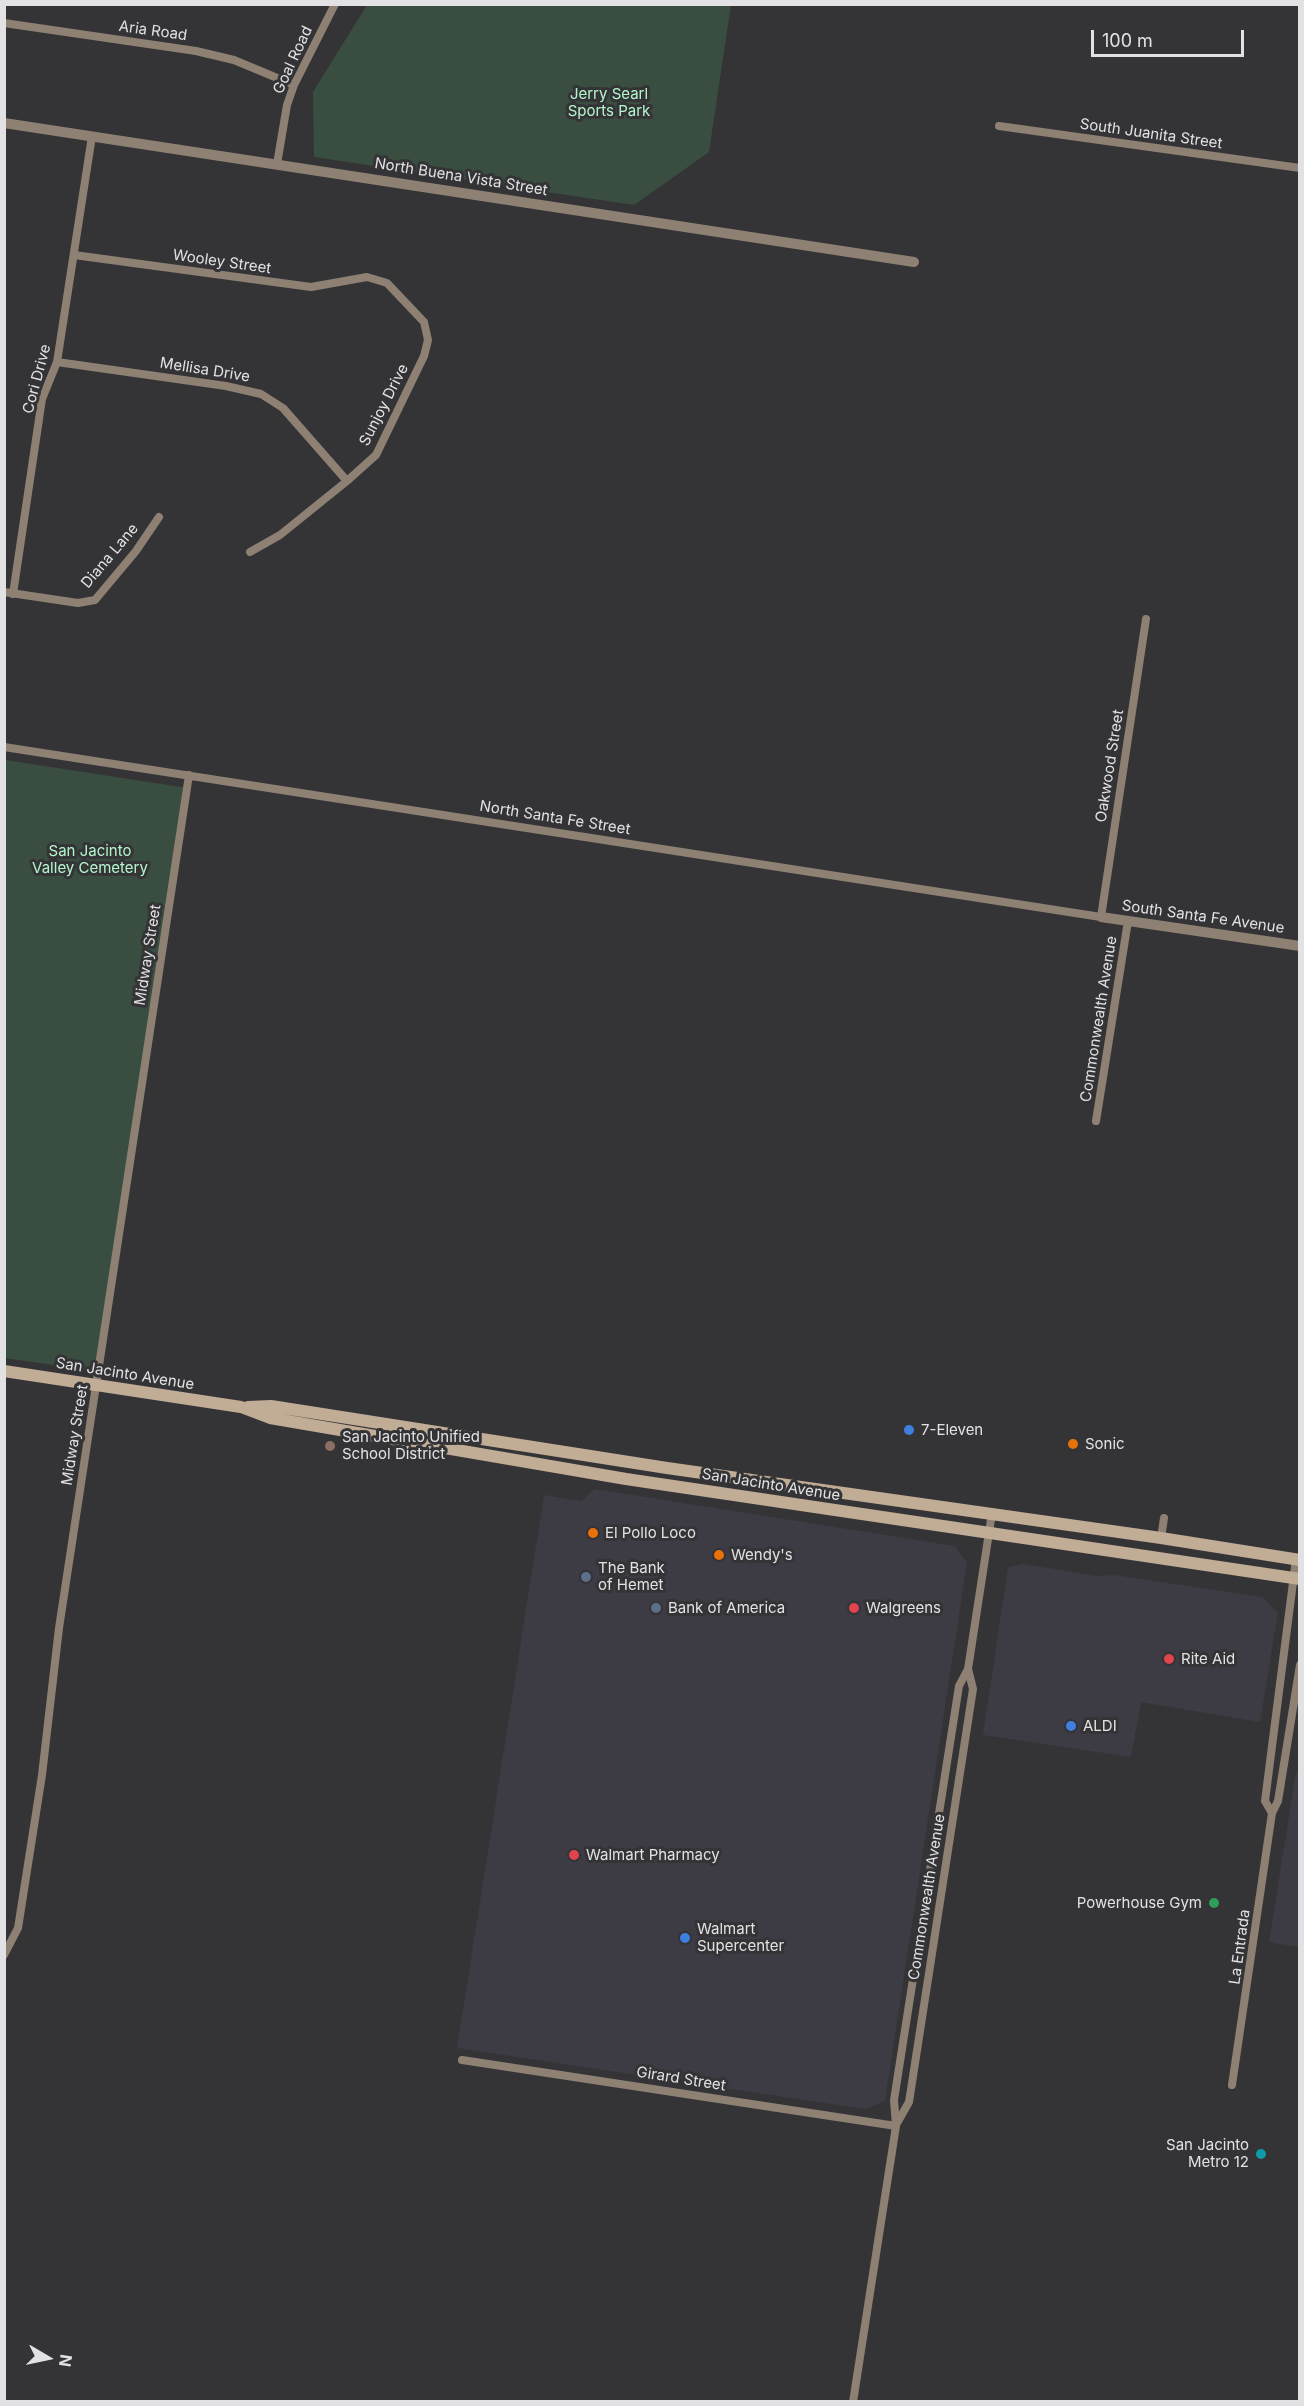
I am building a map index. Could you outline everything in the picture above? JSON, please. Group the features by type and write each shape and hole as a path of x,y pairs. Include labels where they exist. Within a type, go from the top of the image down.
{"main road":[{"name":"San Jacinto Avenue","path":"4,1371 241,1407 271,1406 667,1468 1161,1538 1298,1560"},
{"name":"San Jacinto Avenue","path":"241,1407 270,1418 549,1467 1296,1579"},
{"path":"751,1498 754,1490 760,1488 831,1497 846,1493"}],"street":[{"name":"Goal Road","path":"277,164 287,105 294,85 335,4"},
{"name":"Aria Road","path":"4,23 196,51 234,60 294,85"},
{"name":"North Buena Vista Street","path":"4,123 914,262"},
{"name":"South Juanita Street","path":"999,126 1299,168"},
{"name":"Cori Drive","path":"9,593 42,399 57,362 92,136"},
{"name":"Wooley Street","path":"74,255 311,287 367,277"},
{"name":"Sunjoy Drive","path":"250,552 280,535 376,455 424,356 428,340 424,322 387,283 367,277"},
{"name":"Mellisa Drive","path":"57,362 226,386 261,394 283,408 347,481"},
{"name":"Diana Lane","path":"9,593 78,603 94,600 136,550 159,517"},
{"name":"Oakwood Street","path":"1101,917 1146,619"},
{"name":"North Santa Fe Street","path":"4,747 1101,917"},
{"name":"Midway Street","path":"4,1955 18,1928 42,1775 59,1628 189,775"},
{"name":"South Santa Fe Avenue","path":"1101,917 1299,946"},
{"name":"Commonwealth Avenue","path":"1096,1121 1128,921"},
{"name":"Commonwealth Avenue","path":"853,2402 896,2126 894,2100 959,1686 968,1669 992,1514"},
{"path":"1161,1538 1164,1518"},
{"name":"La Entrada","path":"1272,1813 1265,1802 1281,1686 1285,1630 1298,1560"},
{"name":"La Entrada","path":"1232,2085 1272,1813 1278,1802 1299,1665"},
{"name":"Commonwealth Avenue","path":"896,2126 909,2102 973,1689 968,1669"},
{"name":"Girard Street","path":"462,2060 896,2126"}],"shaded area":[{"path":"595,1489 955,1546 967,1563 885,2101 865,2109 457,2048 544,1495 581,1501"},
{"path":"1023,1564 1262,1597 1278,1613 1260,1722 1141,1702 1131,1757 983,1735 1008,1567"},
{"path":"1296,1772 1299,1773 1299,1947 1269,1942"}],"green space":[{"name":"Jerry Searl Sports Park","path":"367,5 731,5 709,152 634,205 314,157 313,92"},
{"name":"San Jacinto Valley Cemetery","path":"5,760 187,788 95,1371 5,1358"}],"place":[{"name":"7-Eleven","path":"909,1430"},
{"name":"Sonic","path":"1073,1444"},
{"name":"San Jacinto Unified School District","path":"330,1446"},
{"name":"El Pollo Loco","path":"593,1533"},
{"name":"Wendy's","path":"719,1555"},
{"name":"The Bank of Hemet","path":"586,1577"},
{"name":"Bank of America","path":"656,1608"},
{"name":"Walgreens","path":"854,1608"},
{"name":"Rite Aid","path":"1169,1659"},
{"name":"ALDI","path":"1071,1726"},
{"name":"Walmart Pharmacy","path":"574,1855"},
{"name":"Powerhouse Gym","path":"1214,1903"},
{"name":"Walmart Supercenter","path":"685,1938"},
{"name":"San Jacinto Metro 12","path":"1261,2154"}]}
